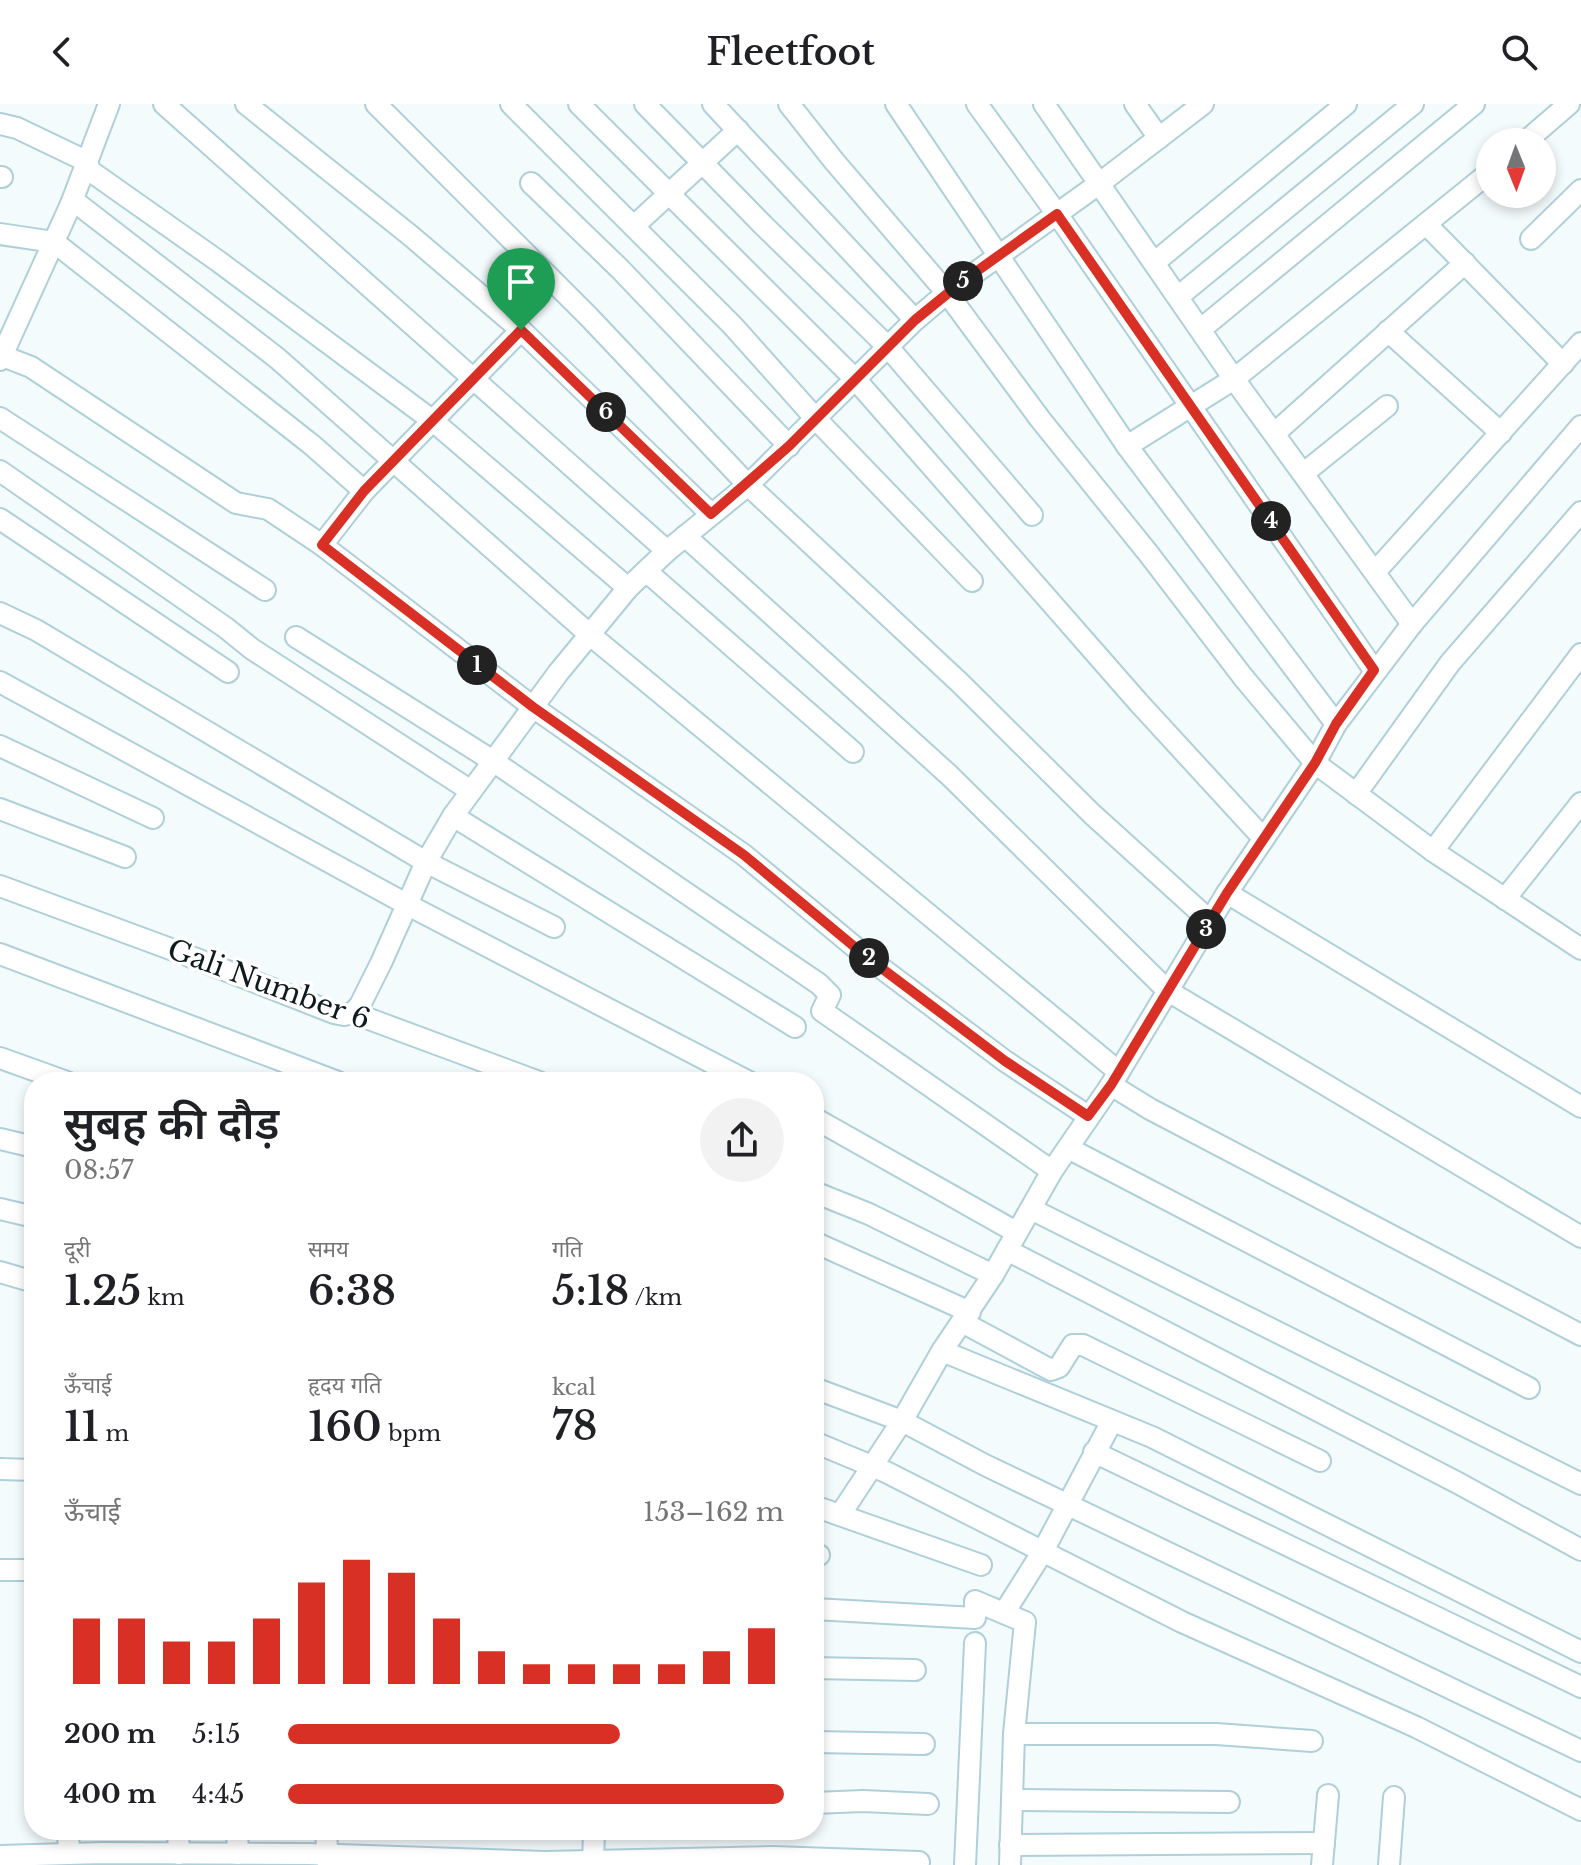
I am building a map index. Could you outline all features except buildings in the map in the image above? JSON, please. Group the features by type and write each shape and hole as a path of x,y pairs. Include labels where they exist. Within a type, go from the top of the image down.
{"street":[{"path":"109,104 71,204 1,357 31,367 236,503 268,509 322,545 533,707 744,855 1005,1061 1088,1116"},
{"path":"164,104 667,551"},
{"path":"246,104 411,236 521,330 711,514"},
{"path":"376,104 589,317 748,485 960,683 1092,814 1210,921"},
{"path":"511,104 733,326 816,419 972,581"},
{"path":"579,104 856,380 1129,691 1263,838"},
{"path":"645,104 888,347 1032,515"},
{"path":"713,104 915,320"},
{"path":"789,104 947,293 1040,419 1243,677 1315,763 1433,851 1580,947"},
{"path":"896,104 1127,446 1336,724"},
{"path":"977,104 1374,670"},
{"path":"1044,104 1234,379 1412,624"},
{"path":"1135,104 1159,138"},
{"path":"353,1013 360,1005 426,862 453,816 589,634 628,588 667,551 748,485 915,320 947,293 1203,104"},
{"path":"1155,262 1346,104"},
{"path":"1179,296 1413,104"},
{"path":"1201,329 1474,104"},
{"path":"1541,128 1569,104"},
{"path":"0,124 17,128 87,165 218,261 433,421 628,588"},
{"path":"634,226 738,130"},
{"path":"531,183 620,269 789,446"},
{"path":"1127,446 1234,379 1476,183"},
{"path":"1531,239 1581,190"},
{"path":"71,204 74,201 277,358 589,634 1150,1109 1581,1335"},
{"path":"1426,224 1563,364"},
{"path":"0,234 54,242 312,445 364,491"},
{"path":"1275,433 1465,263"},
{"path":"322,545 364,491 521,330"},
{"path":"1388,331 1501,433"},
{"path":"1375,572 1581,343"},
{"path":"1304,473 1387,406"},
{"path":"0,418 265,590"},
{"path":"840,1515 993,1275 1052,1171 1115,1079 1227,893 1315,763 1336,724 1374,670 1581,426"},
{"path":"0,471 252,649 471,791"},
{"path":"1356,794 1450,663 1581,512"},
{"path":"0,519 228,672"},
{"path":"685,536 949,775 1168,991 1581,1237"},
{"path":"646,571 853,752"},
{"path":"0,613 36,630 426,862 554,927"},
{"path":"296,637 493,761 819,984 830,995 822,1011 1052,1171"},
{"path":"1433,851 1581,654"},
{"path":"0,682 408,905 730,1072"},
{"path":"0,746 153,818"},
{"path":"1505,899 1581,803"},
{"path":"0,809 125,857"},
{"path":"453,816 795,1027"},
{"name":"Gali Number 6","path":"0,886 334,1013 353,1013 512,1072"},
{"path":"1227,893 1581,1107"},
{"path":"0,954 312,1072"},
{"path":"0,1058 39,1072"},
{"path":"824,1124 1012,1241 1581,1550"},
{"path":"0,1139 24,1145"},
{"path":"1068,1148 1529,1388"},
{"path":"824,1196 869,1214 993,1275"},
{"path":"0,1209 24,1215"},
{"path":"1031,1209 1581,1484"},
{"path":"824,1247 966,1317 1051,1370 1059,1367 1073,1345 1083,1345 1320,1461"},
{"path":"0,1272 24,1279"},
{"path":"942,1351 1152,1437 1581,1652"},
{"path":"824,1392 902,1421 1581,1751"},
{"path":"1004,1613 1043,1551 1112,1421"},
{"path":"824,1446 872,1466 1182,1622 1416,1727 1581,1810"},
{"path":"1094,1452 1581,1687"},
{"path":"0,1469 24,1470"},
{"path":"824,1509 981,1565"},
{"path":"0,1570 24,1570"},
{"path":"824,1610 975,1618 975,1601 1025,1622 1014,1734 1010,1855 1324,1843"},
{"path":"965,1865 975,1643"},
{"path":"824,1668 915,1670"},
{"path":"1014,1734 1216,1734 1312,1741"},
{"path":"824,1742 924,1744"},
{"path":"1322,1865 1328,1795"},
{"path":"1389,1865 1394,1797"},
{"path":"1012,1800 1229,1802"},
{"path":"824,1803 928,1804"},
{"path":"178,1840 179,1854"},
{"path":"237,1840 238,1854"},
{"path":"327,1840 328,1860"},
{"path":"593,1864 594,1840"},
{"path":"0,1856 238,1854 328,1860 593,1864 773,1857 919,1862"}],"route":[{"path":"1057,214 1374,670 1227,893 1111,1085 1088,1116 1005,1061 868,958 744,855 533,707 322,545 364,491 521,330 711,514 748,485 915,320 963,281 1057,214"}]}
